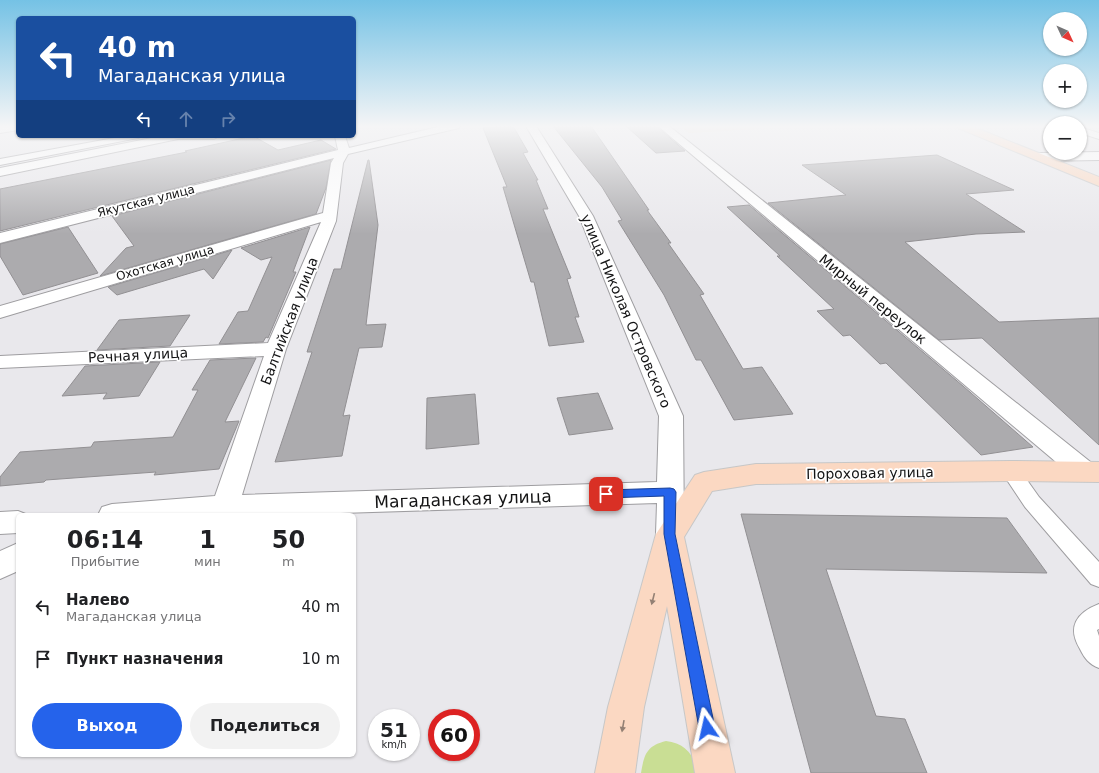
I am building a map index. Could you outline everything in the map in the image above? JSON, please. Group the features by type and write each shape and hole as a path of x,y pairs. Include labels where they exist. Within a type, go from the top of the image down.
{"main road":[{"path":"1052,162 1099,182"},
{"name":"Пороховая улица","path":"670,534 704,482 756,474 1091,471"},
{"name":"улица Николая Островского","path":"615,773 626,707 670,534"},
{"name":"улица Николая Островского","path":"670,534 716,773"}],"street":[{"path":"0,172 49,162"},
{"name":"Якутская улица","path":"0,238 276,162"},
{"name":"Балтийская улица","path":"225,506 276,349 329,221 337,162"},
{"name":"улица Николая Островского","path":"553,162 586,216 671,416 670,534"},
{"name":"Мирный переулок","path":"708,162 1091,471"},
{"name":"Охотская улица","path":"0,312 330,215"},
{"name":"Речная улица","path":"0,362 276,349"},
{"name":"Магаданская улица","path":"137,513 225,506 670,492"},
{"path":"0,523 16,522"},
{"path":"0,566 16,557"}],"lane":[{"path":"1010,471 1032,502 1099,577"},
{"path":"1099,615 1088,621 1085,636 1099,656"}],"green space":[{"path":"666,741 678,744 688,751 699,773 641,773 643,761 647,752 659,743"}],"building":[{"path":"136,162 282,162 0,231 0,189"},
{"path":"323,162 331,162 326,188 316,214 100,276 126,248 134,246 112,216"},
{"path":"367,162 369,162 378,225 366,325 386,324 382,347 359,348 343,416 350,415 342,456 275,462 312,352 307,352 334,269 341,269"},
{"path":"497,162 528,162 538,180 536,180 548,209 543,209 571,278 567,279 579,317 575,317 584,342 549,346 534,282 531,282 503,187 507,187"},
{"path":"582,162 616,162 649,210 647,210 671,243 668,243 704,294 700,295 743,369 762,367 793,414 734,420 701,360 696,360 664,295 618,221 622,220 602,187"},
{"path":"842,162 953,162 1014,190 966,194 1025,232 976,234 905,242 999,322 1099,318 1099,445 982,338 939,340 768,203 846,195 802,165"},
{"path":"749,205 1033,447 981,455 886,363 880,364 850,335 843,336 817,311 834,309 727,207"},
{"path":"68,227 98,273 23,295 0,256 0,244"},
{"path":"310,227 293,272 296,272 268,338 266,337 263,342 219,344 238,312 248,311 272,257 261,260 241,248"},
{"path":"232,250 213,279 204,269 117,295 108,287"},
{"path":"190,315 170,346 97,350 119,320"},
{"path":"256,358 225,422 239,421 219,469 154,475 156,472 46,480 44,482 0,486 0,477 20,452 91,447 94,442 173,437 198,390 192,390 210,360"},
{"path":"160,362 139,396 103,399 107,393 62,396 85,366"},
{"path":"598,393 613,429 569,435 557,398"},
{"path":"475,394 479,444 426,449 427,398"},
{"path":"741,514 1007,518 1047,573 826,569 876,716 905,719 927,773 811,773"}],"route":[{"path":"606,494 670,492 670,534 707,728"}]}
